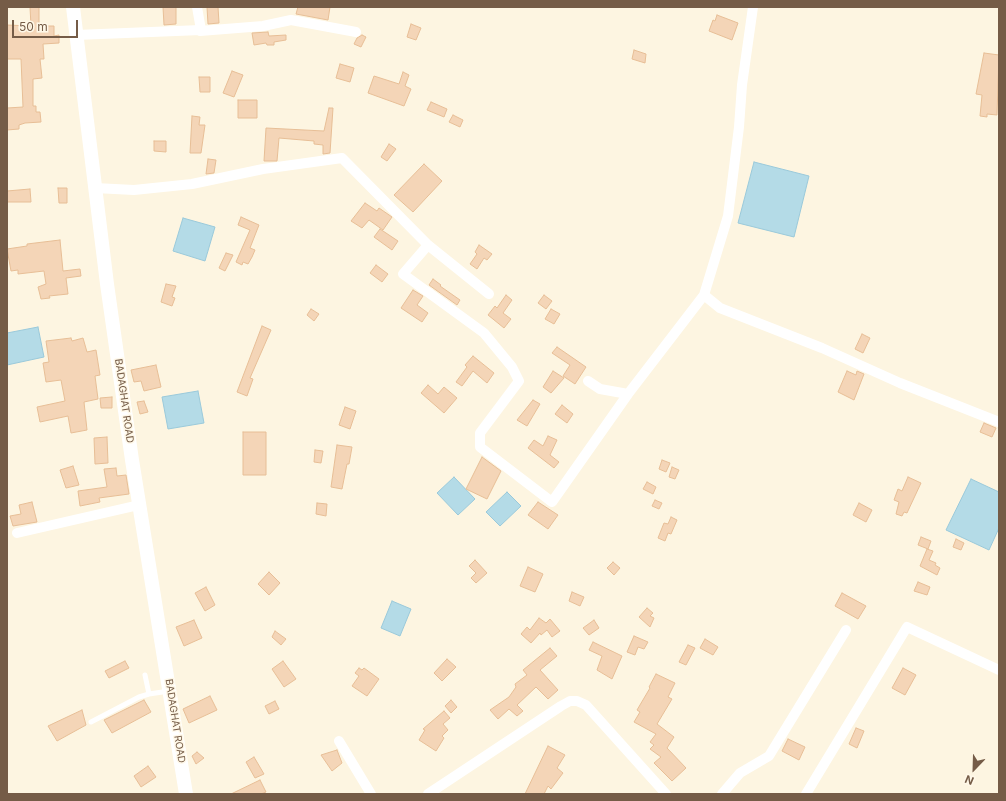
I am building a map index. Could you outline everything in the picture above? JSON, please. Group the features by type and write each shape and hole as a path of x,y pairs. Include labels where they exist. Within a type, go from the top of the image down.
{"main road":[{"name":"BADAGHAT ROAD","path":"72,7 95,188 139,505 186,794"}],"street":[{"path":"197,7 200,31"},
{"path":"428,245 403,274 484,333 512,367 519,381 480,433 480,447 552,502 628,394 704,295 728,216 739,127 742,85 754,7"},
{"path":"76,35 200,31 263,26 291,20 356,32"},
{"path":"95,188 134,190 192,184 263,169 342,158 428,245 489,294"},
{"path":"704,295 720,308 822,348 900,383 999,422"},
{"path":"588,381 600,389 628,394"},
{"path":"17,533 139,505"},
{"path":"806,794 907,628 999,670"},
{"path":"722,794 740,773 769,756 846,630"},
{"path":"428,794 562,706 570,701 577,700 586,705 666,794"},
{"path":"339,741 371,794"}],"lane":[{"path":"145,675 149,694"},
{"path":"91,722 149,694 170,691"}],"water":[{"path":"754,162 809,176 794,237 738,223"},
{"path":"183,218 215,227 205,261 173,251"},
{"path":"38,327 44,357 7,365 7,333"},
{"path":"198,391 204,423 168,429 162,397"},
{"path":"454,477 475,499 458,515 437,493"},
{"path":"971,479 999,492 999,528 989,550 946,530"},
{"path":"507,492 521,506 500,526 486,512"},
{"path":"392,601 411,609 400,636 381,628"}],"building":[{"path":"30,7 39,7 39,26 54,26 54,36 59,35 59,43 43,44 44,59 40,59 42,78 33,79 33,106 36,106 36,112 40,112 41,122 25,123 19,125 19,129 7,130 7,108 23,107 21,59 7,59 7,25 31,26"},
{"path":"163,7 176,7 176,24 164,25"},
{"path":"207,7 218,7 219,23 208,24"},
{"path":"298,7 330,7 328,20 296,14"},
{"path":"717,15 738,23 732,40 709,31 713,20 715,21"},
{"path":"411,24 421,28 416,40 407,37"},
{"path":"268,32 269,36 286,35 286,40 274,42 274,45 267,45 266,43 254,45 252,33"},
{"path":"362,35 366,37 361,47 354,44 357,38"},
{"path":"634,50 646,54 645,63 632,59"},
{"path":"984,53 999,55 997,115 987,114 987,117 980,116 982,95 976,94"},
{"path":"340,64 354,68 350,82 336,78"},
{"path":"232,71 243,75 234,97 223,93"},
{"path":"403,72 409,75 405,86 411,89 404,106 368,93 374,76 399,84"},
{"path":"199,77 210,77 210,92 200,92"},
{"path":"238,100 257,100 257,118 238,118"},
{"path":"431,102 447,109 444,117 427,110"},
{"path":"329,108 333,108 330,153 323,154 323,145 314,144 314,141 279,138 277,161 264,161 266,128 324,131"},
{"path":"453,115 463,120 460,127 449,122"},
{"path":"192,116 200,117 199,125 205,125 201,153 190,153"},
{"path":"154,141 166,141 166,152 154,151"},
{"path":"389,144 396,149 387,161 381,157"},
{"path":"208,159 216,160 214,173 206,174"},
{"path":"424,164 442,181 413,212 394,195"},
{"path":"58,188 67,188 67,203 59,203"},
{"path":"30,189 31,202 7,202 7,191"},
{"path":"365,203 377,211 379,208 392,217 383,230 369,220 362,228 351,221"},
{"path":"241,217 259,225 250,248 255,250 248,264 243,262 242,265 236,262 250,230 238,225"},
{"path":"380,229 398,241 392,250 374,237"},
{"path":"60,240 63,271 80,269 81,276 66,278 68,294 49,296 50,298 41,299 38,287 46,284 44,271 18,274 18,270 11,271 7,249 27,246 27,244"},
{"path":"479,245 492,254 487,260 484,258 477,269 470,264 477,254 475,252"},
{"path":"226,253 233,255 225,271 219,268"},
{"path":"376,265 388,274 382,282 370,273"},
{"path":"433,279 441,285 440,286 460,300 457,305 429,285"},
{"path":"166,284 176,286 172,297 175,298 172,306 161,302"},
{"path":"413,290 423,296 417,305 428,313 422,322 401,308"},
{"path":"506,295 512,300 503,313 511,319 504,328 488,315 495,306 497,308"},
{"path":"544,295 552,301 546,309 538,303"},
{"path":"311,309 319,314 314,321 307,315"},
{"path":"551,309 560,314 554,324 545,319"},
{"path":"262,326 271,330 250,378 253,379 247,396 237,392"},
{"path":"862,334 870,338 863,353 855,349"},
{"path":"71,338 72,341 83,338 87,352 96,350 100,375 95,376 98,399 84,402 87,430 71,433 68,416 40,422 37,407 65,401 61,380 46,382 43,363 49,362 46,341"},
{"path":"557,347 586,367 575,384 563,376 570,365 552,353"},
{"path":"473,356 494,373 487,383 473,371 462,386 456,382 467,367 465,365"},
{"path":"156,365 161,387 144,391 141,381 134,382 131,370"},
{"path":"553,371 564,378 551,393 543,387"},
{"path":"847,371 856,375 857,371 864,374 854,400 838,392"},
{"path":"428,385 438,394 444,387 457,398 444,413 421,393"},
{"path":"112,397 112,408 101,408 100,398"},
{"path":"533,400 540,404 527,426 517,420"},
{"path":"144,401 148,412 140,414 137,402"},
{"path":"562,405 573,414 567,423 555,414"},
{"path":"345,407 356,411 350,429 339,425"},
{"path":"984,423 996,428 992,437 980,432"},
{"path":"243,432 266,432 266,475 243,475"},
{"path":"548,436 557,440 550,455 559,462 554,468 528,448 534,440 543,446"},
{"path":"107,437 108,463 95,464 94,438"},
{"path":"337,445 352,447 342,489 331,487"},
{"path":"315,450 323,451 321,463 314,462"},
{"path":"482,457 501,471 487,499 466,489"},
{"path":"662,460 670,463 666,472 659,469"},
{"path":"73,466 79,485 66,488 60,470"},
{"path":"672,467 679,470 675,479 669,477"},
{"path":"116,468 117,476 126,475 129,494 99,498 100,502 80,506 78,491 107,487 104,469"},
{"path":"908,477 921,483 907,513 904,512 902,516 896,514 899,502 894,500 898,489 902,491"},
{"path":"647,482 656,487 653,494 643,489"},
{"path":"655,500 662,503 659,509 652,506"},
{"path":"32,502 37,522 13,526 10,516 21,514 19,505"},
{"path":"538,502 558,515 548,529 528,515"},
{"path":"317,503 327,504 326,516 316,514"},
{"path":"859,503 872,510 866,522 853,515"},
{"path":"671,517 677,520 671,534 668,533 665,541 658,538 664,523 668,524"},
{"path":"921,537 931,541 928,549 918,545"},
{"path":"956,539 964,543 961,550 953,547"},
{"path":"927,549 933,551 929,560 936,563 935,565 940,568 937,575 920,566"},
{"path":"475,560 487,573 476,583 471,578 476,573 469,566"},
{"path":"613,562 620,568 614,575 607,568"},
{"path":"528,567 543,574 535,592 520,586"},
{"path":"269,572 280,583 269,595 258,584"},
{"path":"918,582 930,587 927,595 914,591"},
{"path":"206,587 215,605 205,611 195,593"},
{"path":"572,592 584,597 580,606 569,601"},
{"path":"842,593 866,606 858,619 835,606"},
{"path":"647,608 653,613 650,616 654,618 650,627 639,617"},
{"path":"539,618 546,623 550,619 560,631 552,637 547,630 541,635 540,633 531,643 521,634 527,627 530,630"},
{"path":"194,620 202,638 184,646 176,627"},
{"path":"594,620 599,628 589,635 583,628"},
{"path":"275,631 286,639 281,645 272,637"},
{"path":"634,636 648,642 644,649 638,647 635,655 627,652"},
{"path":"705,639 718,647 713,655 700,648"},
{"path":"593,642 622,656 612,679 597,670 602,656 589,650"},
{"path":"688,645 695,648 686,665 679,662"},
{"path":"550,648 557,656 540,670 558,690 548,699 536,687 517,705 523,711 517,716 509,709 498,719 490,710 509,697 516,687 515,684 527,675 523,670"},
{"path":"447,659 456,667 442,681 434,673"},
{"path":"125,661 129,668 109,678 105,671"},
{"path":"283,661 296,679 284,687 272,669"},
{"path":"359,668 362,670 364,668 379,679 367,696 352,686 359,676 355,673"},
{"path":"903,668 916,675 905,695 892,688"},
{"path":"656,674 675,683 668,697 672,699 657,724 674,737 667,748 686,768 672,781 654,763 661,757 650,749 654,745 650,742 656,734 634,722 640,712 637,710 650,688 649,687"},
{"path":"210,696 217,710 189,723 183,709"},
{"path":"144,700 151,712 112,733 104,720"},
{"path":"451,700 457,707 451,713 445,706"},
{"path":"275,701 279,709 269,714 265,706"},
{"path":"82,710 86,725 57,741 48,726"},
{"path":"444,711 450,718 443,724 448,730 442,736 444,738 436,751 419,740 425,730 423,729"},
{"path":"856,728 864,731 857,748 849,744"},
{"path":"788,739 805,747 799,760 782,751"},
{"path":"548,746 565,755 557,768 563,773 551,789 548,786 544,794 525,794"},
{"path":"337,750 342,763 332,771 321,755"},
{"path":"197,752 204,758 196,764 192,756"},
{"path":"254,757 264,774 255,778 246,762"},
{"path":"148,766 156,777 141,787 134,776"},
{"path":"260,780 266,792 261,794 231,794"}]}
